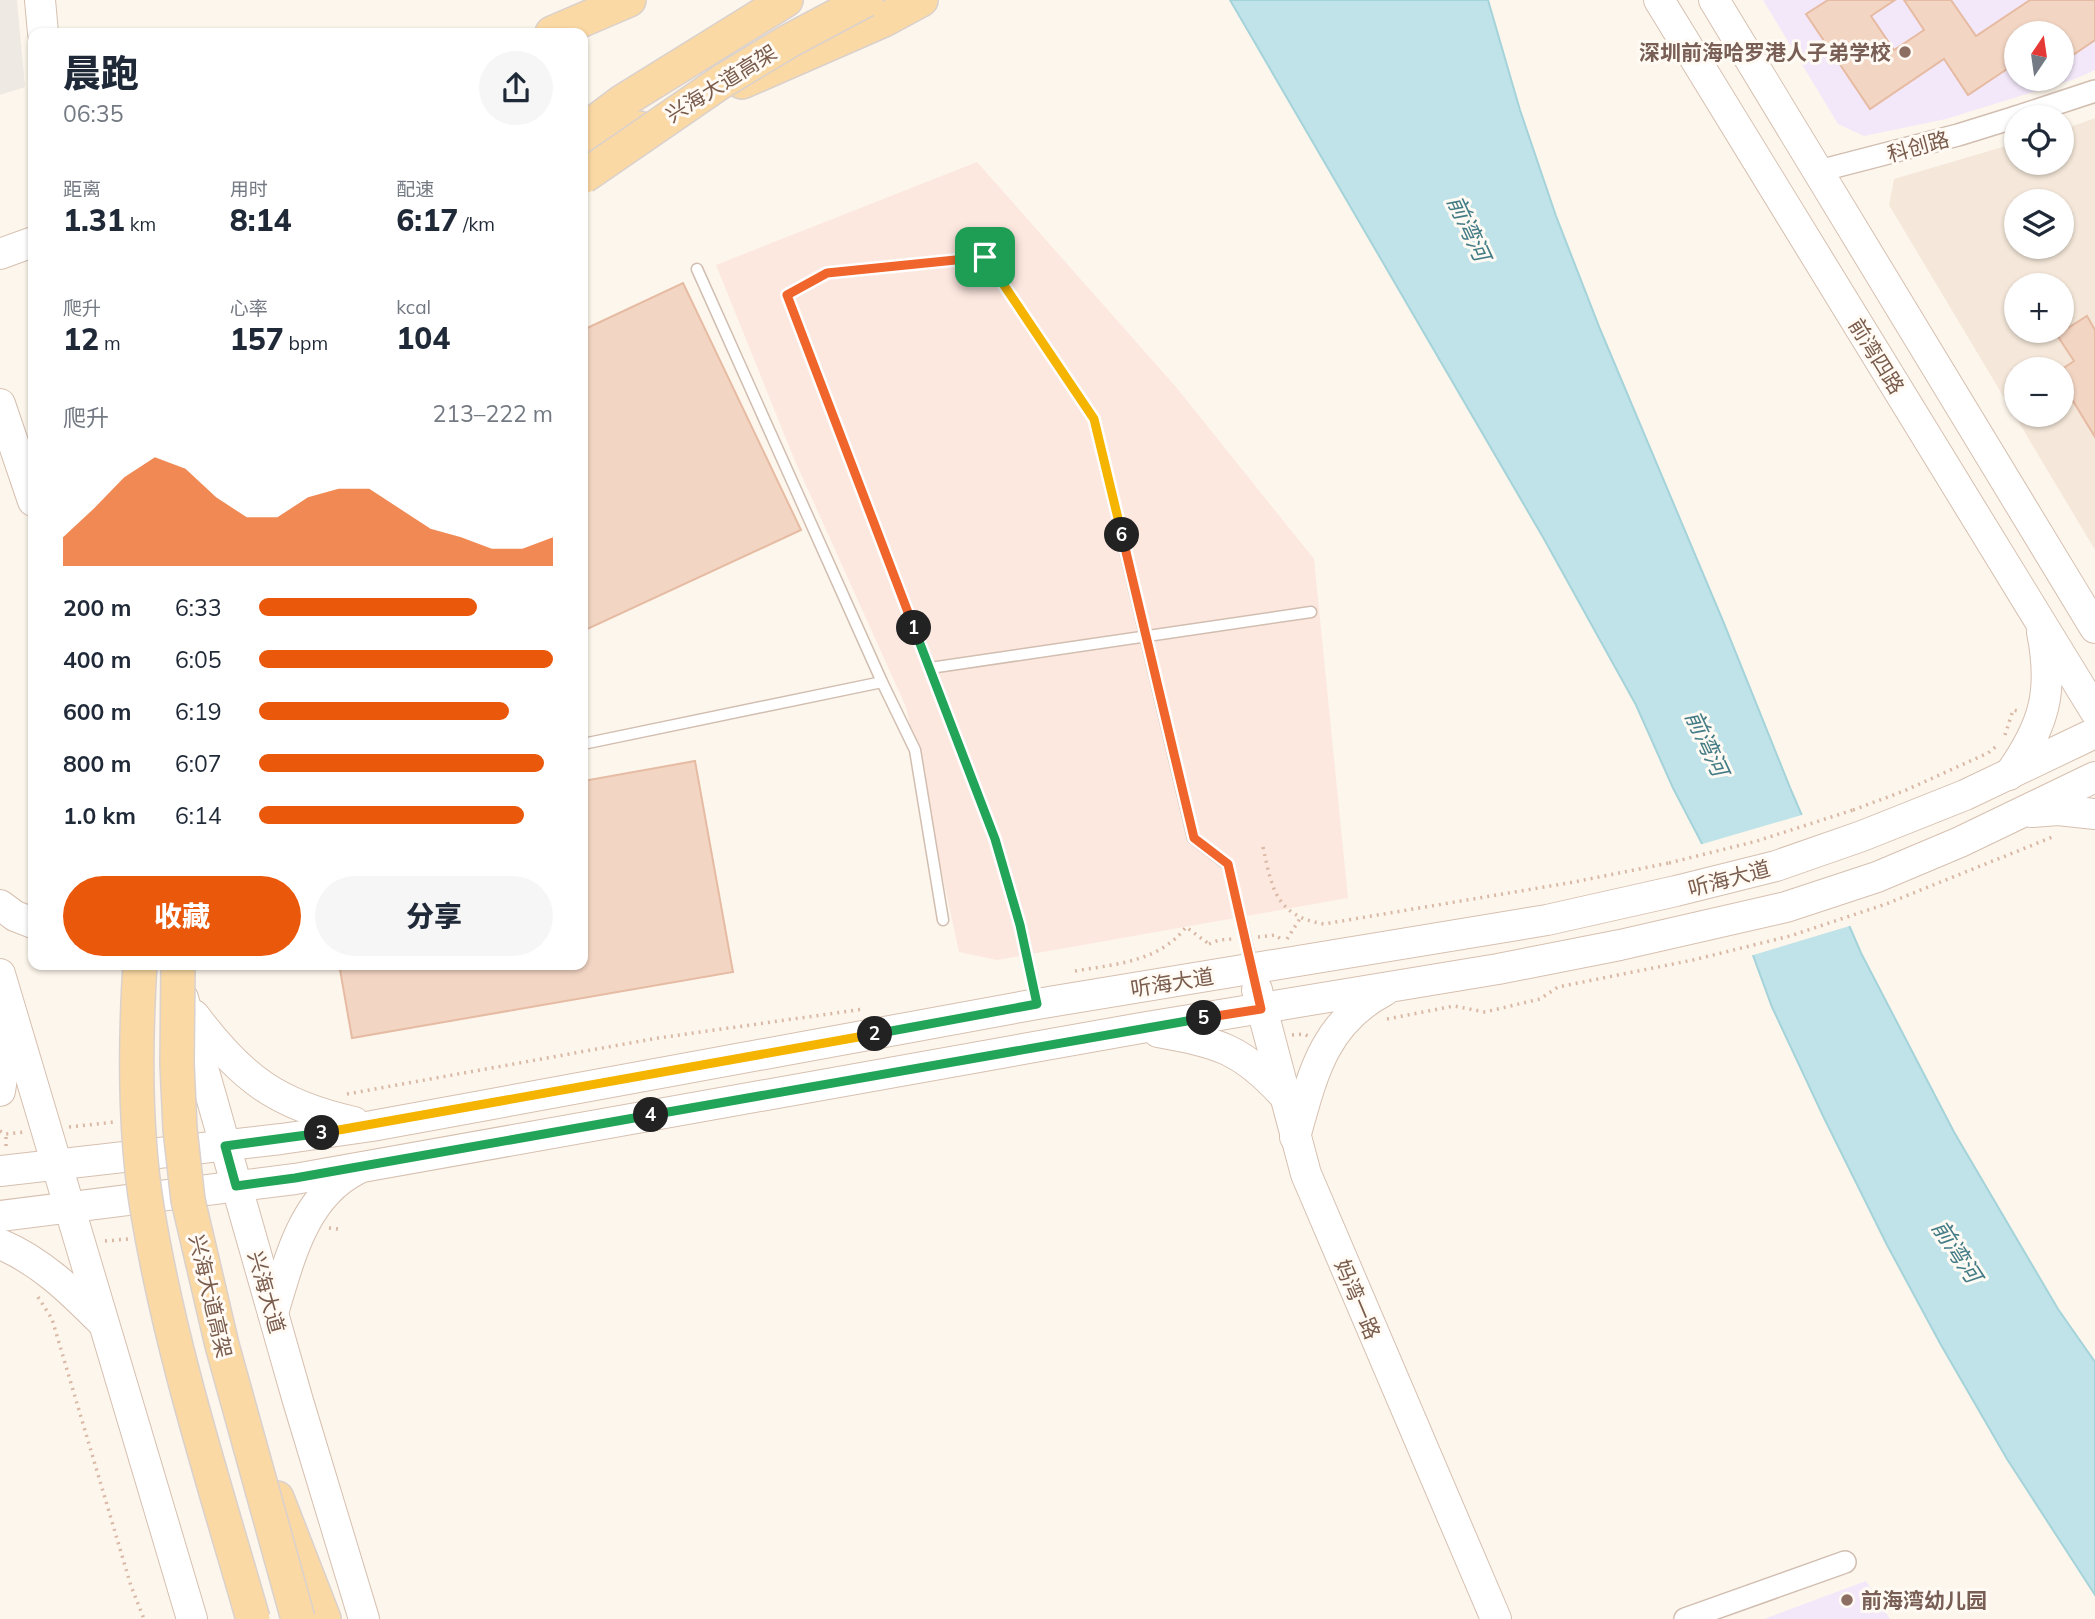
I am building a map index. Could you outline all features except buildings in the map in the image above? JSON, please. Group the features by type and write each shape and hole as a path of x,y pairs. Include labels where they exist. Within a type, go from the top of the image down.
{"main road":[{"path":"40,0 43,28"},
{"path":"564,28 629,0"},
{"name":"兴海大道高架","path":"588,127 623,101 786,0"},
{"path":"588,151 875,10 921,0"},
{"name":"前湾四路","path":"1659,0 2095,711"},
{"path":"1713,0 2092,622"},
{"name":"兴海大道高架","path":"588,174 721,82 789,41 875,10"},
{"path":"0,254 28,244"},
{"path":"0,404 5,430 28,488"},
{"path":"2008,776 2032,739 2044,707 2047,663 2040,621"},
{"name":"听海大道","path":"0,1171 225,1146 372,1126 1037,1004 1547,920 1673,877 1764,869 1857,823 2008,776 2095,733"},
{"name":"听海大道","path":"0,1216 295,1178 1141,1028 1550,959 1882,890 2021,813 2095,777"},
{"path":"2021,813 2058,810 2095,814"},
{"path":"0,905 28,921"},
{"name":"妈湾一路","path":"1253,969 1295,1138 1318,1207 1496,1619"},
{"name":"兴海大道高架","path":"140,970 137,1067 139,1132 146,1205 169,1324 253,1619"},
{"name":"兴海大道高架","path":"176,970 180,1129 188,1200 222,1345 298,1619"},
{"name":"兴海大道","path":"177,970 236,1186 364,1619"},
{"path":"0,974 192,1619"},
{"path":"1295,1138 1316,1065 1325,1046 1353,1012 1393,987"},
{"path":"184,1002 214,1042 253,1080 275,1095 306,1110 372,1126"},
{"path":"0,1091 8,1051 11,1011"},
{"path":"1141,1028 1183,1036 1227,1049 1247,1059 1283,1094"},
{"path":"273,1313 288,1262 311,1212 344,1176 364,1165"},
{"path":"0,1244 48,1271 104,1325"},
{"path":"222,1345 260,1456 324,1619"}],"street":[{"name":"科创路","path":"2052,105 2095,91"},
{"name":"科创路","path":"1819,171 2004,121"},
{"path":"1685,1619 1845,1562"}],"lane":[{"path":"1037,1004 1020,925 995,839 787,295 827,273 985,257 1094,419 1194,838 1228,864 1253,969"},
{"path":"697,269 915,750 943,920"},
{"path":"930,668 1311,612"},
{"path":"588,743 882,682"}],"path":[{"path":"1263,847 1275,895 1282,905 1301,918 1324,924 1673,877 1768,838 1857,823 1904,791 1989,753 2004,738 2013,710"},
{"path":"1386,1019 1454,1006 1485,1012 1540,999 1558,987 1693,960 1790,936 1882,890 2063,834"},
{"path":"1285,942 1301,918"},
{"path":"1069,972 1132,961 1153,954 1176,939 1186,927 1209,944"},
{"path":"338,1095 658,1038 863,1009"},
{"path":"0,1131 6,1134"},
{"path":"34,1292 52,1319 131,1586 144,1619"}],"shaded area":[{"path":"0,0 17,0 25,87 0,95"},
{"name":"深圳前海哈罗港人子弟学校","path":"1763,0 2095,0 2095,70 2074,79 2074,21 2004,21 2004,91 2036,91 1946,119 1864,136 1838,124"},
{"path":"2095,118 2095,550 2022,427 2074,427 2074,357 2004,357 2004,398 1889,205 1894,179 2004,147 2004,175 2074,175 2074,126"},
{"path":"977,162 1176,387 1314,559 1348,898 997,960 959,952 906,707 795,461 716,265"},
{"name":"前海湾幼儿园","path":"1866,1581 1890,1619 1764,1619"}],"water":[{"name":"前湾河","path":"1230,0 1488,0 1520,110 1556,216 1600,329 1861,953 1954,1132 2058,1309 2095,1362 2095,1595 2007,1459 1887,1245 1772,1007 1736,909 1673,788 1636,705 1544,539"}],"pier":[{"path":"1805,814 1853,925 1750,956 1733,911 1699,845"}],"place":[{"name":"深圳前海哈罗港人子弟学校","path":"1905,52"},
{"name":"前海湾幼儿园","path":"1847,1600"}],"route":[{"path":"985,257 1094,419 1194,838 1228,864 1261,1009 295,1178 236,1186 225,1146 372,1126 1037,1004 1020,925 995,839 787,295 827,273 985,257"}]}
